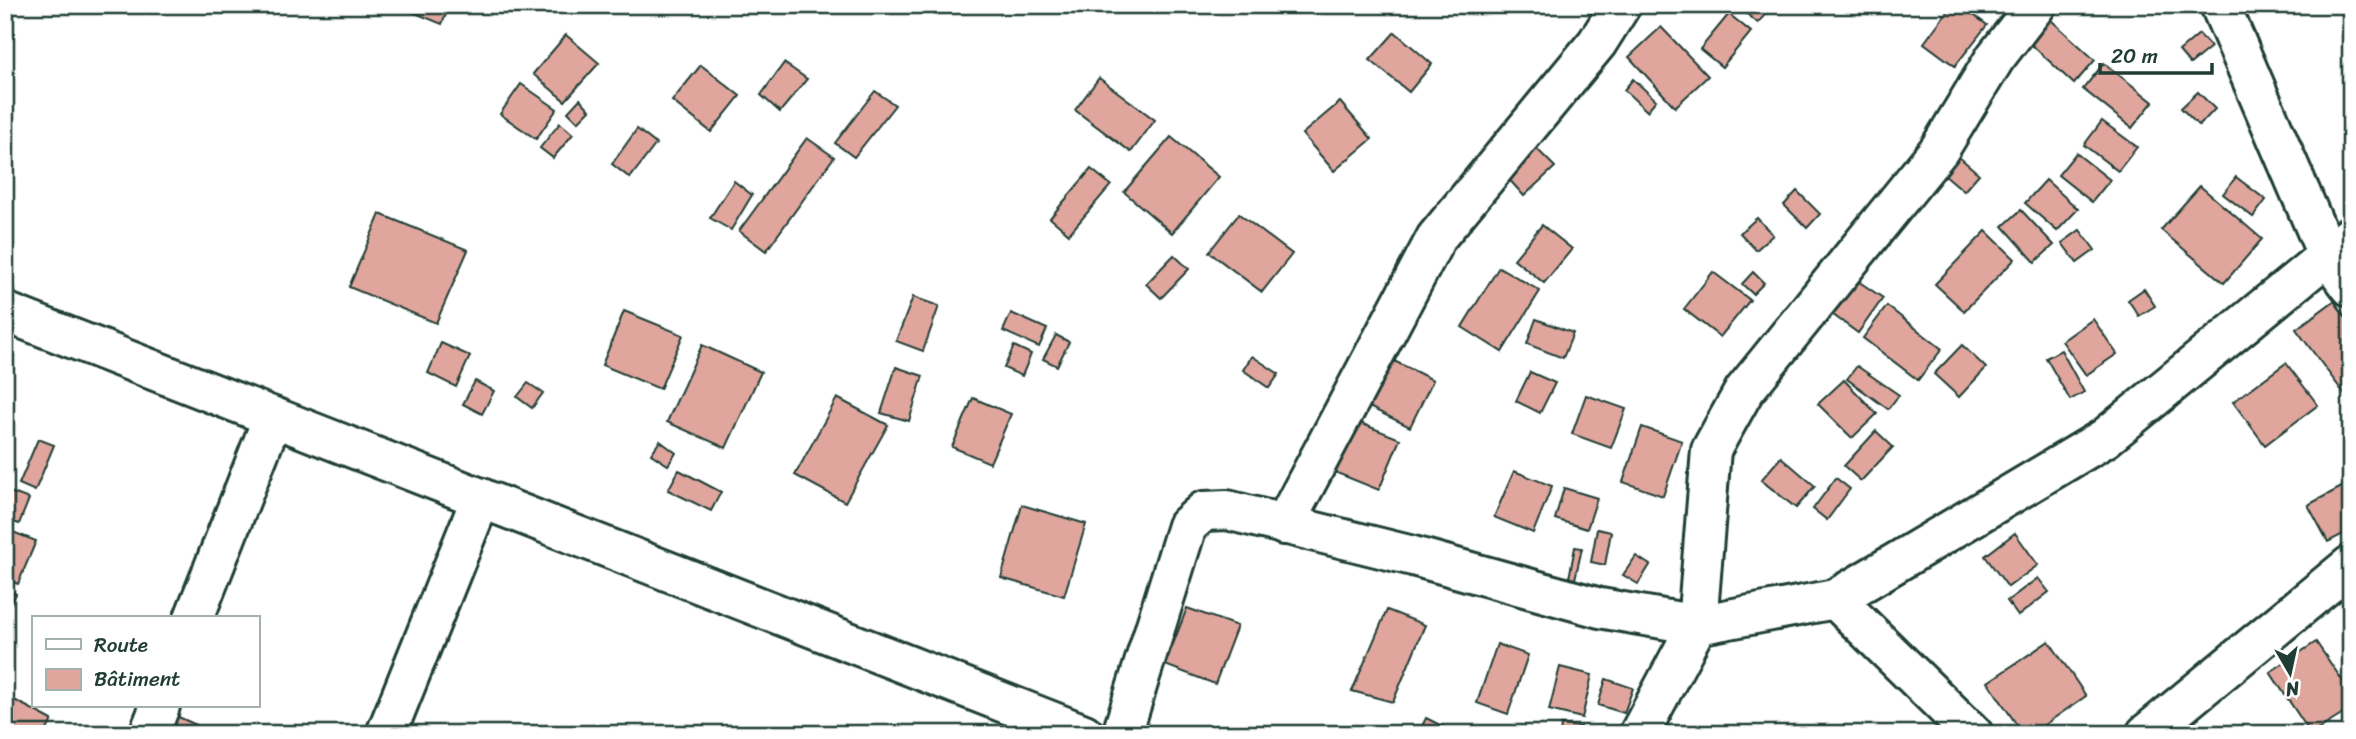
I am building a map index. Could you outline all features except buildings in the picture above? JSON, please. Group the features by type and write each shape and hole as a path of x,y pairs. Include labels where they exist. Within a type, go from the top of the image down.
{"street":[{"path":"1284,525 1436,238 1597,43 1621,5"},
{"path":"1639,734 1698,625 1711,450 1717,438 1744,391 1939,150 1995,58 2036,5"},
{"path":"2220,5 2340,246 2351,286"},
{"path":"1122,734 1187,526 1204,511 1227,510 1413,556 1600,608 1698,625 1835,599 2105,438 2340,246"},
{"path":"5,312 1083,734"},
{"path":"195,616 273,417"},
{"path":"386,734 481,498"},
{"path":"2146,734 2351,565"},
{"path":"1835,599 1973,734"},
{"path":"149,734 159,708"}]}
